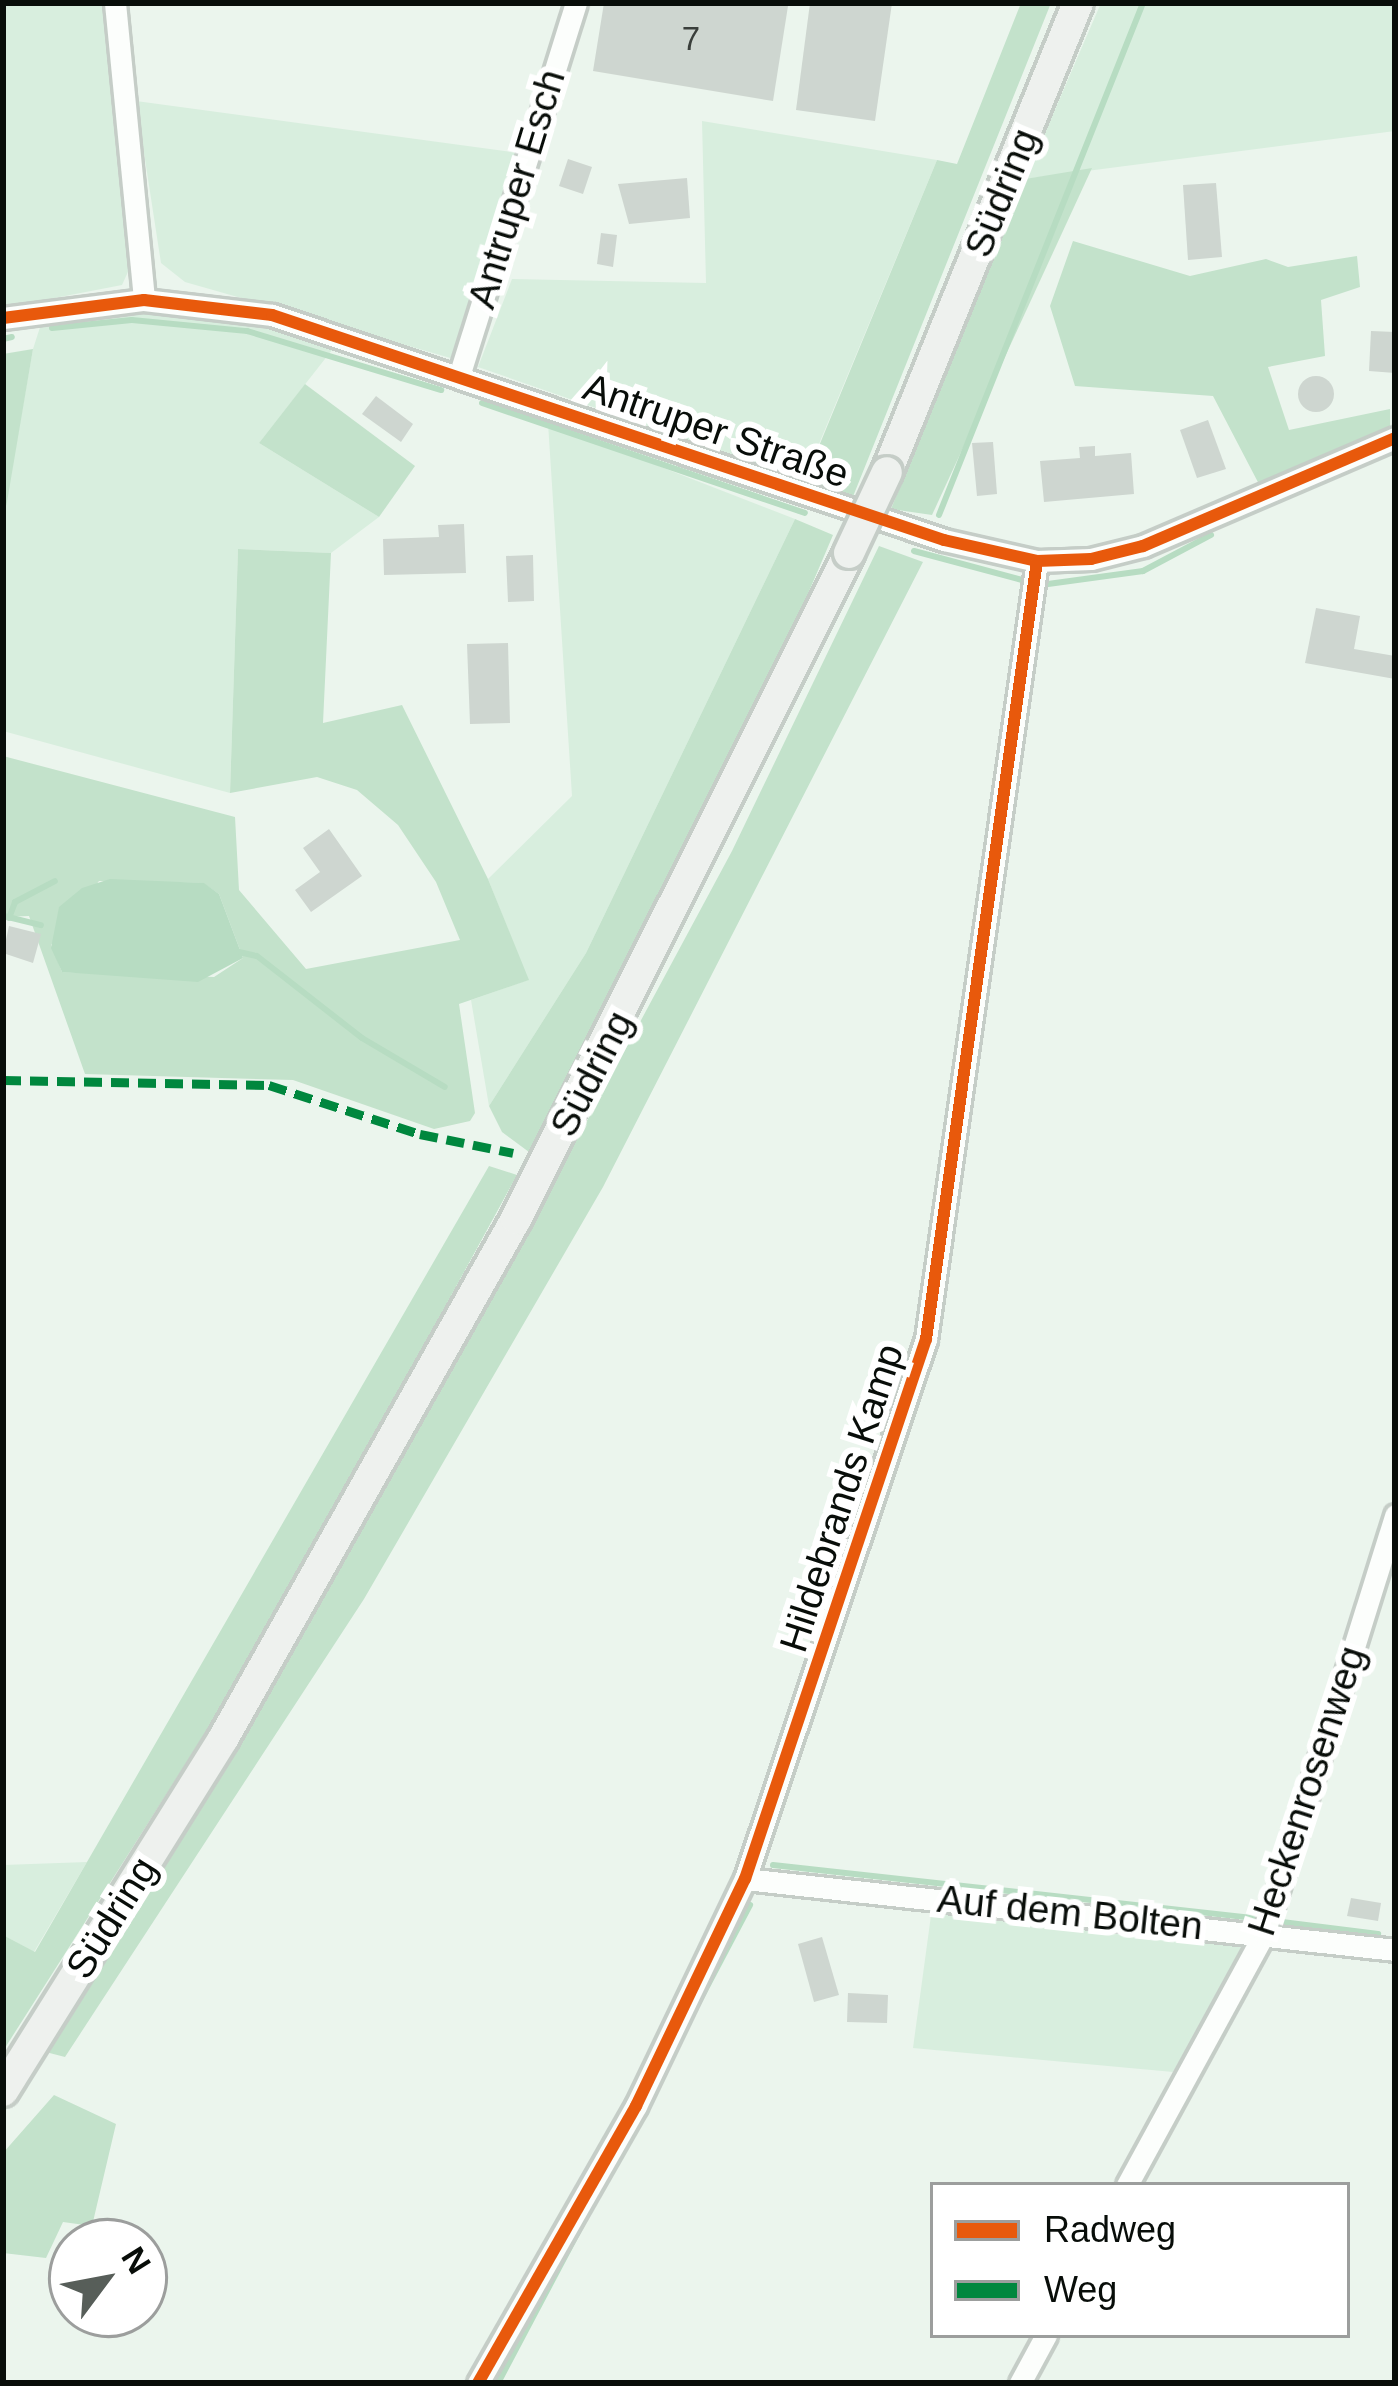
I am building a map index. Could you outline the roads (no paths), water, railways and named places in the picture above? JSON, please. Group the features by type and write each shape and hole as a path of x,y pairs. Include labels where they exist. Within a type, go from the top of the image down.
{"main road":[{"name":"Südring","path":"3,2091 223,1739 559,1140 886,472 1078,3"}],"street":[{"path":"116,3 144,300"},
{"name":"Antruper Esch","path":"459,376 576,3"},
{"name":"Antruper Straße","path":"3,318 144,300 272,315 944,540 1037,561 1090,560 1143,546 1395,438"},
{"name":"Hildebrands Kamp","path":"478,2383 636,2106 745,1879 926,1340 1037,561"},
{"name":"Heckenrosenweg","path":"1129,2182 1264,1934 1395,1515"},
{"name":"Auf dem Bolten","path":"745,1879 1395,1950"},
{"path":"1020,2383 1044,2338"}],"waterway":[{"path":"939,515 1143,3"},
{"path":"52,328 132,320 247,331 441,390"},
{"path":"3,339 12,337"},
{"path":"482,403 805,513"},
{"path":"1048,584 1143,571 1211,535"},
{"path":"914,551 1022,580"},
{"path":"9,918 15,902 55,881"},
{"path":"4,916 41,925"},
{"path":"239,952 257,956 362,1038 445,1087"},
{"path":"773,1865 1261,1919"},
{"path":"682,2034 750,1905"},
{"path":"1274,1921 1378,1934"},
{"path":"498,2383 595,2200"}]}
